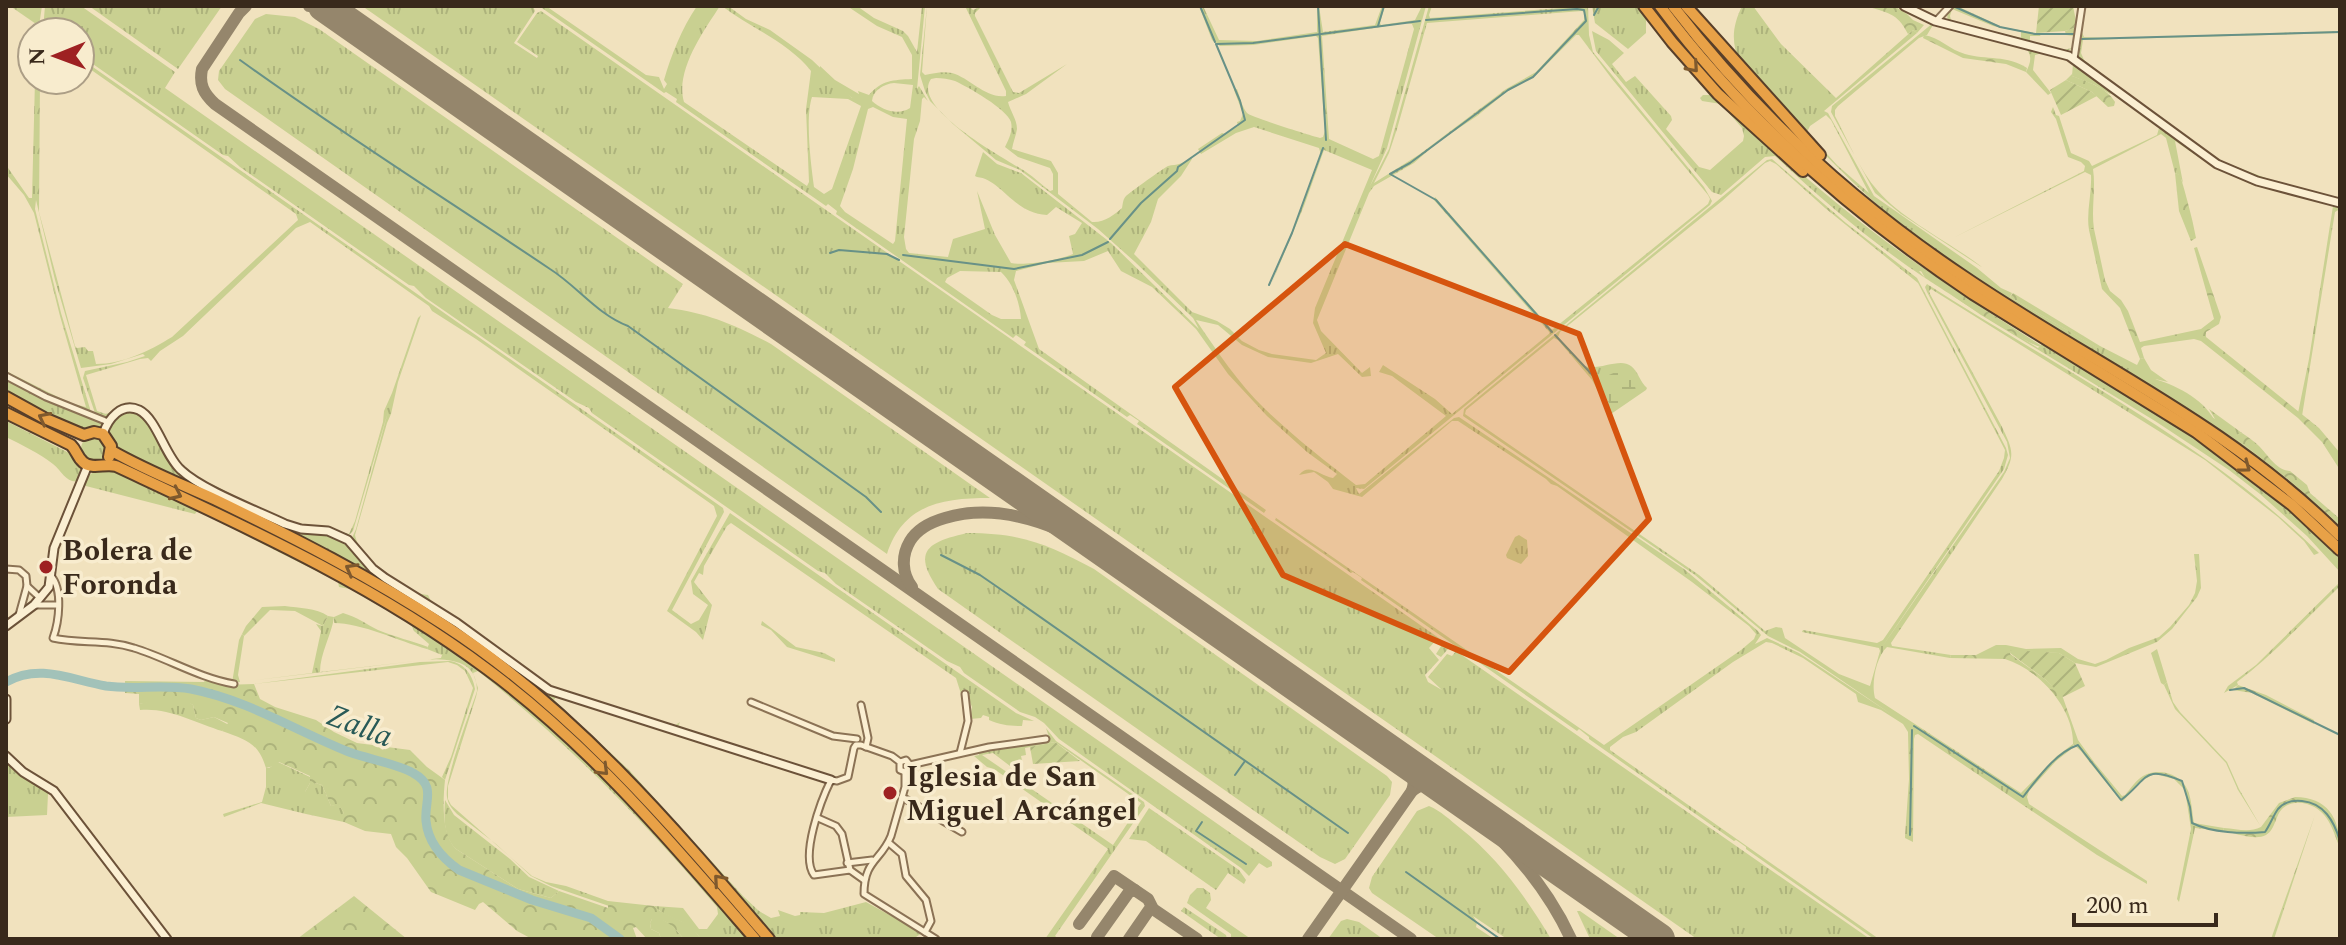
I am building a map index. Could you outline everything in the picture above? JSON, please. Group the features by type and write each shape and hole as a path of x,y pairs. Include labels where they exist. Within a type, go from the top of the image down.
{"highway":[{"path":"1644,6 1699,74 1758,132 1859,217 1883,230"},
{"path":"1660,6 1758,119 1818,176 1883,230 1973,294 2196,432 2292,505 2340,550"},
{"path":"1673,6 1768,114 1856,196 1965,278 2192,417 2246,454 2291,489 2340,536"},
{"path":"1686,6 1856,196"},
{"path":"6,397 84,435"},
{"path":"6,413 71,445 88,465 105,463 116,466 290,549 378,596 441,636 536,708 594,761 676,847 755,939"},
{"path":"77,451 84,435 94,432 103,434 110,441 112,451 105,463"},
{"path":"112,451 342,564 446,625 497,662 605,756 661,814 769,939"}],"street":[{"path":"1904,6 1935,21 2047,49 2074,59 2217,164 2257,181 2340,203"},
{"path":"1935,21 1950,6"},
{"path":"2074,59 2082,6"},
{"path":"6,376 46,397 108,422"},
{"path":"103,434 116,412 125,409 143,412 176,465 191,478 285,524 328,531 348,540 379,573 466,629 549,690 837,781 848,777 863,725"},
{"path":"6,626 34,605 49,587 54,548 88,465"},
{"path":"6,569 19,570 26,576 27,586 18,616"},
{"path":"51,575 56,581 59,595 57,627 53,638 71,642 112,642 234,684"},
{"path":"27,586 40,598"},
{"path":"34,605 57,605"},
{"path":"960,753 968,721 965,694"},
{"path":"6,699 6,719"},
{"path":"751,702 833,736 892,756 900,762"},
{"path":"861,705 868,738 866,747"},
{"path":"910,765 1046,739"},
{"path":"6,756 23,772 54,791 167,939"},
{"path":"900,762 906,760 910,765"},
{"path":"900,762 899,768 905,772"},
{"path":"910,765 905,772 902,797 889,843 873,860 864,880 864,894 936,939"},
{"path":"831,780 809,848 810,870 814,875 850,870"},
{"path":"902,797 962,832"},
{"path":"818,818 836,826 842,834 850,870 864,880"},
{"path":"889,843 902,854 906,876 926,900 931,921 925,932"},
{"path":"847,863 873,860"}],"highlighted area":[{"path":"1345,244 1579,334 1649,519 1509,672 1283,575 1175,387"}],"green space":[{"path":"10,6 42,6 40,16 24,16"},
{"path":"45,6 81,6 95,16 44,16"},
{"path":"89,6 222,6 178,69"},
{"path":"366,6 533,6 535,11 514,43 537,58 517,42 541,11 1446,643 1448,649 1441,657 1436,654 1443,643 1437,639 1429,648 1439,660 1425,675 1428,682 1442,690 1428,677 1447,654 1452,656 1456,651 1870,939 1697,939"},
{"path":"539,6 546,6 646,75 659,77 664,89 674,51 697,6 720,6 687,65 682,90 684,102 807,186 806,109 811,71 781,44 722,6 728,6 770,30 812,60 852,98 859,94 858,91 869,95 888,82 912,79 912,55 902,37 877,26 847,6 857,6 874,18 903,31 917,52 922,6 925,6 917,89 919,86 928,101 924,97 922,99 914,139 904,237 909,253 948,257 953,239 985,229 977,191 995,235 1011,263 1042,262 1073,254 1069,236 1075,234 1082,223 1056,207 1047,215 1026,209 986,179 975,176 983,152 997,164 1021,173 1111,243 1199,329 1193,318 1098,229 1020,170 996,160 964,133 1029,174 1050,191 1053,190 1050,168 1018,157 1005,147 1011,122 1002,111 969,88 946,79 931,79 928,91 945,116 930,101 920,75 927,6 922,72 925,75 952,73 992,94 1006,96 965,6 973,10 982,6 975,16 1013,92 1019,93 1067,64 1026,94 1008,102 1017,125 1012,149 1051,161 1058,173 1058,194 1092,222 1112,216 1122,208 1125,197 1133,190 1165,167 1183,163 1191,157 1181,176 1158,199 1151,222 1134,254 1192,312 1217,321 1259,350 1316,360 1326,353 1313,323 1315,308 1372,170 1324,150 1271,285 1321,155 1319,148 1254,127 1236,133 1201,154 1198,149 1238,126 1237,122 1243,114 1234,90 1237,89 1247,113 1323,137 1318,38 1220,46 1212,40 1199,6 1203,6 1219,40 1257,41 1317,32 1317,6 1323,32 1375,25 1382,6 1385,6 1381,25 1415,20 1422,6 1426,6 1387,148 1370,186 1389,149 1429,6 1432,6 1430,18 1588,6 1593,52 1704,187 1712,201 1364,489 1356,488 1359,494 1454,418 1459,417 1684,569 1758,631 1761,635 1755,644 1767,638 1799,653 1891,714 1800,652 1768,636 1695,575 1463,416 1464,409 1767,160 1772,159 1846,223 1917,278 2008,455 2004,469 1882,647 2004,472 2010,458 2007,442 1927,292 1927,284 2181,442 2229,476 2275,513 2319,553 2314,555 2278,517 2205,460 1931,289 1930,294 2005,434 2010,447 2011,458 2002,479 1891,643 1892,646 1951,655 1950,658 1887,647 1875,671 1875,698 2021,793 2073,744 2074,747 2056,761 2029,791 2029,804 2147,881 2147,884 2097,855 1918,734 1914,739 1913,842 1905,838 1909,779 1908,732 1903,724 1881,710 1858,702 1856,694 1803,658 1772,643 1766,642 1733,662 1636,732 1610,747 1610,750 1879,939 1874,939 1269,513 1604,745 1741,650 1756,634 1692,582 1557,486 1458,421 1452,421 1362,497 1333,489 1314,472 1299,475 1307,470 1315,471 1333,478 1337,474 1267,416 1228,374 1196,329 1152,287 1121,271 1108,251 1084,261 1047,263 1016,271 1014,280 1039,349 1266,510 1264,513 1137,424 1139,421 1130,415 1127,417 1024,345 1026,342 1016,335 1013,338 836,214 837,211 828,204 826,206 676,102 677,99","holes":["1582,11 1584,20 1536,72 1506,89 1420,154 1374,183 1397,129 1427,23","1412,24 1414,29 1379,156 1373,159 1329,139 1322,36","1576,35 1708,195 1708,204 1552,330 1435,197 1434,200 1550,333 1452,414 1383,365 1379,372 1392,376 1446,416 1365,484 1356,485 1298,439 1255,399 1196,320 1218,325 1242,345 1268,357 1311,363 1338,354 1362,377 1371,376 1370,367 1362,373 1321,331 1317,320 1369,193 1374,186 1414,163 1509,90 1536,75","886,85 913,85 910,108 900,112 890,111 872,101 877,91","812,97 848,99 861,106 832,189 824,194 814,187 809,142","873,107 893,117 907,119 893,244 840,206 868,109","1770,161 1776,164 1918,283 2005,450 1999,471 1883,640 1877,643 1803,630 1879,648 1870,686 1839,674 1785,638 1782,628 1765,631 1699,575 1465,414 1554,338 1592,380 1611,414 1646,390 1635,371 1626,364 1584,366 1558,337 1560,332","960,271 1001,272 1015,294 1021,319 1001,319 992,315 945,282"]},
{"path":"1592,6 1638,6 1646,16 1646,33 1628,49 1595,23"},
{"path":"1646,6 1655,6 1747,113 1722,94"},
{"path":"1679,6 1683,6 1798,137 1752,91"},
{"path":"1742,6 1753,6 1781,44 1836,98 1913,30 1917,33 1824,111 1828,113 1874,196 2012,293 2010,297 2100,349 2100,346 2137,365 2144,358 2151,370 2168,382 2155,379 2215,419 2209,409 2242,433 2236,436 2239,441 2289,480 2340,525 2340,530 2294,487 2246,449 2195,414 1982,284 1931,249 1879,207 1808,137 1740,63 1734,41","holes":["1826,115 1869,193 1837,165 1807,132 1810,126"]},
{"path":"1866,6 1894,6 1924,25 1917,33 1913,30 1908,34 1895,17"},
{"path":"1952,6 2002,27 2041,34 2030,36 2030,41 2046,47 2073,47 2074,36 2066,35 2065,31 2077,29 2074,48 2063,52 1955,24 1948,20 1947,14","holes":["1952,9 1993,26 2021,32 2021,38 1957,23 1951,20"]},
{"path":"2039,6 2073,6 2074,28 2036,33"},
{"path":"266,14 295,17 319,29 683,284 668,308 721,321 771,344 990,498 941,503 914,514 894,537 887,554 225,89 218,80 219,71 255,19"},
{"path":"96,17 175,72 165,88 1272,862 1272,866 1267,868 1259,863 1249,876 1059,739 1044,723 1020,712 960,667 836,584 825,573 96,66"},
{"path":"1933,23 2070,59 2221,168 2340,204 2340,209 2335,212 2302,416 2298,413 2333,206 2253,185 2212,166 2175,141 2183,183 2175,173 2166,138 2161,134 2093,169 2094,229 2089,230 2088,223 2091,175 2085,172 1953,238 2084,171 2085,166 2081,162 2068,157 2051,112 2053,107 2071,153 2089,161 2092,166 2157,135 2159,128 2113,93 2072,76 2073,64 2065,60 2050,55 2035,55 2033,70 2051,93 2048,95 2026,72 2030,56 2024,47 1933,25 1927,35 1919,38 1835,110 1835,116 1856,158 1831,112 1832,106"},
{"path":"2081,30 2084,37 2111,38 2340,31 2083,40 2081,53 2084,60 2221,161 2271,180 2340,198 2340,201 2270,182 2214,160 2082,61 2078,56"},
{"path":"1592,31 1624,53 1612,64 1626,82 1635,76 1671,116 1666,129 1699,167 1710,170 1743,141 1744,136 1742,128 1721,104 1700,98 1713,95 1813,183 1892,246 1973,301 2137,400 2242,472 2292,512 2340,557 2340,572 2307,536 2229,470 1949,293 2038,348 2042,344 1926,272 1919,271 1925,278 1847,220 1775,156 1765,157 1721,195 1712,192 1596,51"},
{"path":"1924,35 1965,54 2012,61 2027,68 2026,72 2006,64 1963,58 1923,38"},
{"path":"820,66 835,80 864,97 852,98 820,72"},
{"path":"96,69 723,508 724,512 672,610 691,624 699,620 708,605 693,594 691,581 730,513 1016,713 1034,721 1023,720 1022,726 1018,726 997,723 983,715 970,719 972,707 967,695 961,694 956,678 731,523 704,566 703,575 699,573 694,582 712,605 703,640 667,611 717,516 714,506 432,311 310,222 296,228 183,336 151,361 148,358 140,359 86,375 97,411 106,414 126,405 144,408 178,462 197,477 288,522 332,529 349,534 384,411 421,315 398,382 355,535 358,544 384,573 407,588 428,595 431,601 548,686 667,725 674,726 680,722 677,729 543,685 454,618 377,570 351,540 388,412 353,531 348,536 327,529 287,523 196,479 176,462 152,421 139,408 123,407 105,417 95,413 83,378 85,371 145,356 81,368 55,280 36,200 35,209 61,313 91,412 64,402 6,374 6,371 70,403 86,407 34,213 6,174 6,165 32,198 35,96 40,96 39,212 75,346 93,351 96,364 136,356 172,337 298,220 296,214 96,73"},
{"path":"2073,73 2072,76 2107,92 2115,102 2114,106 2108,107 2092,92 2066,80"},
{"path":"2066,80 2097,96 2061,115 2050,90"},
{"path":"1861,167 1888,202 1982,267 1901,214 1875,193"},
{"path":"2175,173 2180,175 2193,222 2196,238 2191,241 2179,211"},
{"path":"2094,229 2105,280 2110,291 2128,311 2140,342 2201,329 2214,319 2194,248 2197,247 2221,317 2219,324 2206,332 2206,337 2319,428 2340,453 2340,470 2322,442 2298,418 2201,341 2194,339 2144,346 2141,348 2144,358 2140,359 2120,308 2102,289 2089,230"},
{"path":"1920,269 2045,348 2023,339 1967,305 1925,278"},
{"path":"2013,293 2100,346 2101,350 2010,297"},
{"path":"1618,371 1630,378 1636,391 1612,409 1599,383 1602,378"},
{"path":"6,378 100,421 102,425 83,429 56,418 6,391"},
{"path":"2155,379 2191,396 2206,408 2216,424 2152,383"},
{"path":"124,411 142,415 179,472 287,527 325,532 344,540 368,567 550,693 792,770 562,698 556,697 554,700 630,771 759,911 771,918 780,916 778,910 795,916 800,912 824,913 866,902 922,933 913,939 775,939 670,817 548,698 494,655 208,492 118,448 108,428 111,421"},
{"path":"6,421 73,455 81,468 80,481 68,479 48,460 6,437"},
{"path":"2242,433 2276,465 2290,471 2307,485 2310,493 2340,519 2340,525 2239,441 2235,436"},
{"path":"94,436 103,440 107,449 103,458 94,462 85,458 81,449 85,440"},
{"path":"114,457 251,521 363,580 446,630 540,700 652,809 765,939 760,939 649,812 443,633 113,460"},
{"path":"111,468 343,582 432,635 474,665 513,695 585,760 653,830 749,939 701,939 689,926 654,906 683,908 699,929 707,929 718,914 717,907 689,875 603,783 543,726 478,671 473,673 474,676 463,664 432,659 441,658 442,655 427,649 429,644 414,631 411,624 350,589 339,587 338,582 202,513 197,511 195,514 82,485 94,472"},
{"path":"967,533 1019,538 1062,553 1094,569 1387,776 1392,782 1390,795 1345,859 1335,864 1320,857 938,589 926,565 928,550 943,540"},
{"path":"1519,535 1527,540 1528,556 1521,564 1506,555"},
{"path":"2194,554 2199,554 2201,588 2197,597 2172,629 2157,642 2096,667 2075,663 2059,653 2011,651 2010,654 2062,695 2078,740 2094,762 2091,764 2073,744 2072,730 2061,704 2030,671 2005,659 1950,658 1951,655 1976,655 1996,645 2006,645 2026,649 2061,648 2078,659 2095,664 2106,660 2159,637 2189,605 2197,581"},
{"path":"2340,582 2340,586 2290,636 2237,682 2238,685 2224,693 2228,686 2256,665"},
{"path":"262,607 313,610 328,616 323,626 295,611 270,610 244,636 242,634"},
{"path":"343,613 378,630 428,647 356,626 334,623 334,617"},
{"path":"328,616 334,617 320,672 422,660 232,683 242,634 240,682 312,673 321,631 316,624 323,626"},
{"path":"762,621 796,647 824,653 835,662 787,647 771,630 761,625"},
{"path":"2157,649 2167,682 2164,685 2151,653"},
{"path":"2011,650 2059,653 2075,663 2085,686 2063,697 2010,653"},
{"path":"450,661 467,670 475,689 445,780 442,777 473,688 465,671 457,665 448,662 254,684 420,662"},
{"path":"206,679 223,685 254,684 260,699 316,720 357,743 410,750 445,780 445,826 451,843 518,889 551,898 559,891 608,908 608,901 654,906 691,926 701,939 684,939 666,922 652,919 651,929 659,933 661,939 647,939 636,927 633,928 637,939 532,939 517,931 483,902 475,910 431,892 396,847 391,834 365,831 344,822 306,814 306,811 340,816 344,813 339,805 331,806 322,785 315,783 307,795 305,792 310,776 279,762 266,768 255,747 222,731 228,723 214,717 196,718 193,705 175,701 139,704 139,694 125,693 125,681 204,682"},
{"path":"476,682 478,688 476,697 448,786 448,799 492,841 457,814 450,806 447,797 447,788 453,761 477,691"},
{"path":"2167,682 2173,702 2180,712 2227,762 2261,827 2238,790 2226,763 2175,709 2164,685"},
{"path":"2238,685 2266,695 2314,720 2314,724 2252,693 2233,690"},
{"path":"187,701 193,705 196,718 214,717 229,725 222,731 171,713 140,710 139,704"},
{"path":"1046,728 1056,741 1144,802 1145,806 1055,936 1059,939 1045,939 1108,849 974,756 979,755 979,751 1050,740","holes":["1055,742 1141,803 1113,845 982,755 993,753 1010,766 1023,765 1021,756 1026,755 1025,748"]},
{"path":"1055,742 1080,761 1033,764 1030,747"},
{"path":"6,762 16,772 51,791 163,939 52,794 48,794 47,815 6,817"},
{"path":"278,762 310,777 305,792 315,783 322,785 331,806 339,804 344,813 341,817 306,814 261,803 224,817 223,814 262,802 266,768"},
{"path":"2094,762 2122,796 2149,773 2162,772 2175,776 2188,791 2194,823 2224,828 2223,831 2195,828 2179,902 2177,899 2191,829 2185,790 2174,779 2152,775 2122,802 2091,764"},
{"path":"2295,797 2316,801 2330,811 2337,827 2340,848 2325,816 2304,803 2283,808 2272,829 2261,837 2223,831 2224,828 2247,830 2261,827 2279,803"},
{"path":"445,800 454,815 529,877 559,891 551,898 518,889 456,849 447,832"},
{"path":"1429,806 1474,840 1499,865 1551,939 1507,939 1473,916 1476,927 1494,939 1439,939 1372,893 1369,888 1372,877 1417,811"},
{"path":"1149,808 1239,870 1246,880 1244,884 1228,873 1216,890 1146,841 1129,839"},
{"path":"2315,815 2274,939 2271,939"},
{"path":"508,855 532,876 608,901 609,906 551,886 531,876"},
{"path":"1197,888 1210,893 1211,900 1206,908 1251,939 1231,939 1231,934 1187,903"},
{"path":"354,896 407,939 297,939"},
{"path":"1184,907 1226,935 1227,939 1221,939 1181,911"},
{"path":"1577,911 1580,911 1620,939 1590,939"},
{"path":"659,918 671,924 684,939 661,939 659,933 651,929 650,923 652,919"},
{"path":"1341,921 1359,922 1383,939 1328,939"}],"waterway":[{"path":"1200,6 1215,42"},
{"path":"1318,6 1326,140"},
{"path":"1378,26 1384,6"},
{"path":"1594,15 1599,6"},
{"path":"1953,6 2000,27 2035,34 2074,34"},
{"path":"1426,20 1584,10 1586,21 1533,77 1508,90 1410,163 1390,174 1436,200 1552,332"},
{"path":"1110,239 1178,167 1245,120 1216,44 1253,43 1420,21"},
{"path":"2082,39 2340,32"},
{"path":"240,60 560,276 597,308 628,326 866,497 881,512"},
{"path":"1269,285 1323,148"},
{"path":"903,255 1014,269 1082,255 1108,242"},
{"path":"830,253 839,250 887,254 899,260"},
{"path":"1555,335 1598,381"},
{"path":"941,555 980,575 1348,833"},
{"name":"Zalla","path":"6,682 19,676 43,673 106,686 191,689 232,701 349,752 407,770 425,783 428,794 426,821 430,836 442,855 459,870 532,900 591,918 620,939"},
{"path":"2230,690 2244,688 2340,735"},
{"path":"1914,726 2023,797 2054,760 2078,745 2121,800 2147,776 2169,776 2182,781 2192,823 2209,829 2247,833 2265,832 2276,812 2289,802 2310,802 2327,814 2340,841"},
{"path":"1910,835 1912,730"},
{"path":"1235,775 1245,761"},
{"path":"1202,822 1196,831 1246,864"},
{"path":"1406,872 1500,939"}],"taxiway":[{"path":"246,6 202,69 203,88 215,104 1411,939"},
{"path":"309,6 325,7"},
{"path":"328,6 339,16"},
{"path":"912,587 904,565 905,553 913,536 935,521 969,513 1016,516 1039,522 1084,541 1125,565"},
{"path":"1399,757 1412,772 1412,791"},
{"path":"1308,939 1412,791 1429,784 1449,792 1509,848 1550,900 1571,939"},
{"path":"1079,924 1114,876 1148,899 1153,909 1197,939"},
{"path":"1097,937 1129,892 1135,890"},
{"path":"1129,939 1149,910 1153,909"}],"runway":[{"path":"324,6 1659,939"}],"place":[{"name":"Bolera de Foronda","path":"46,567"},
{"name":"Iglesia de San Miguel Arcángel","path":"890,793"}]}
